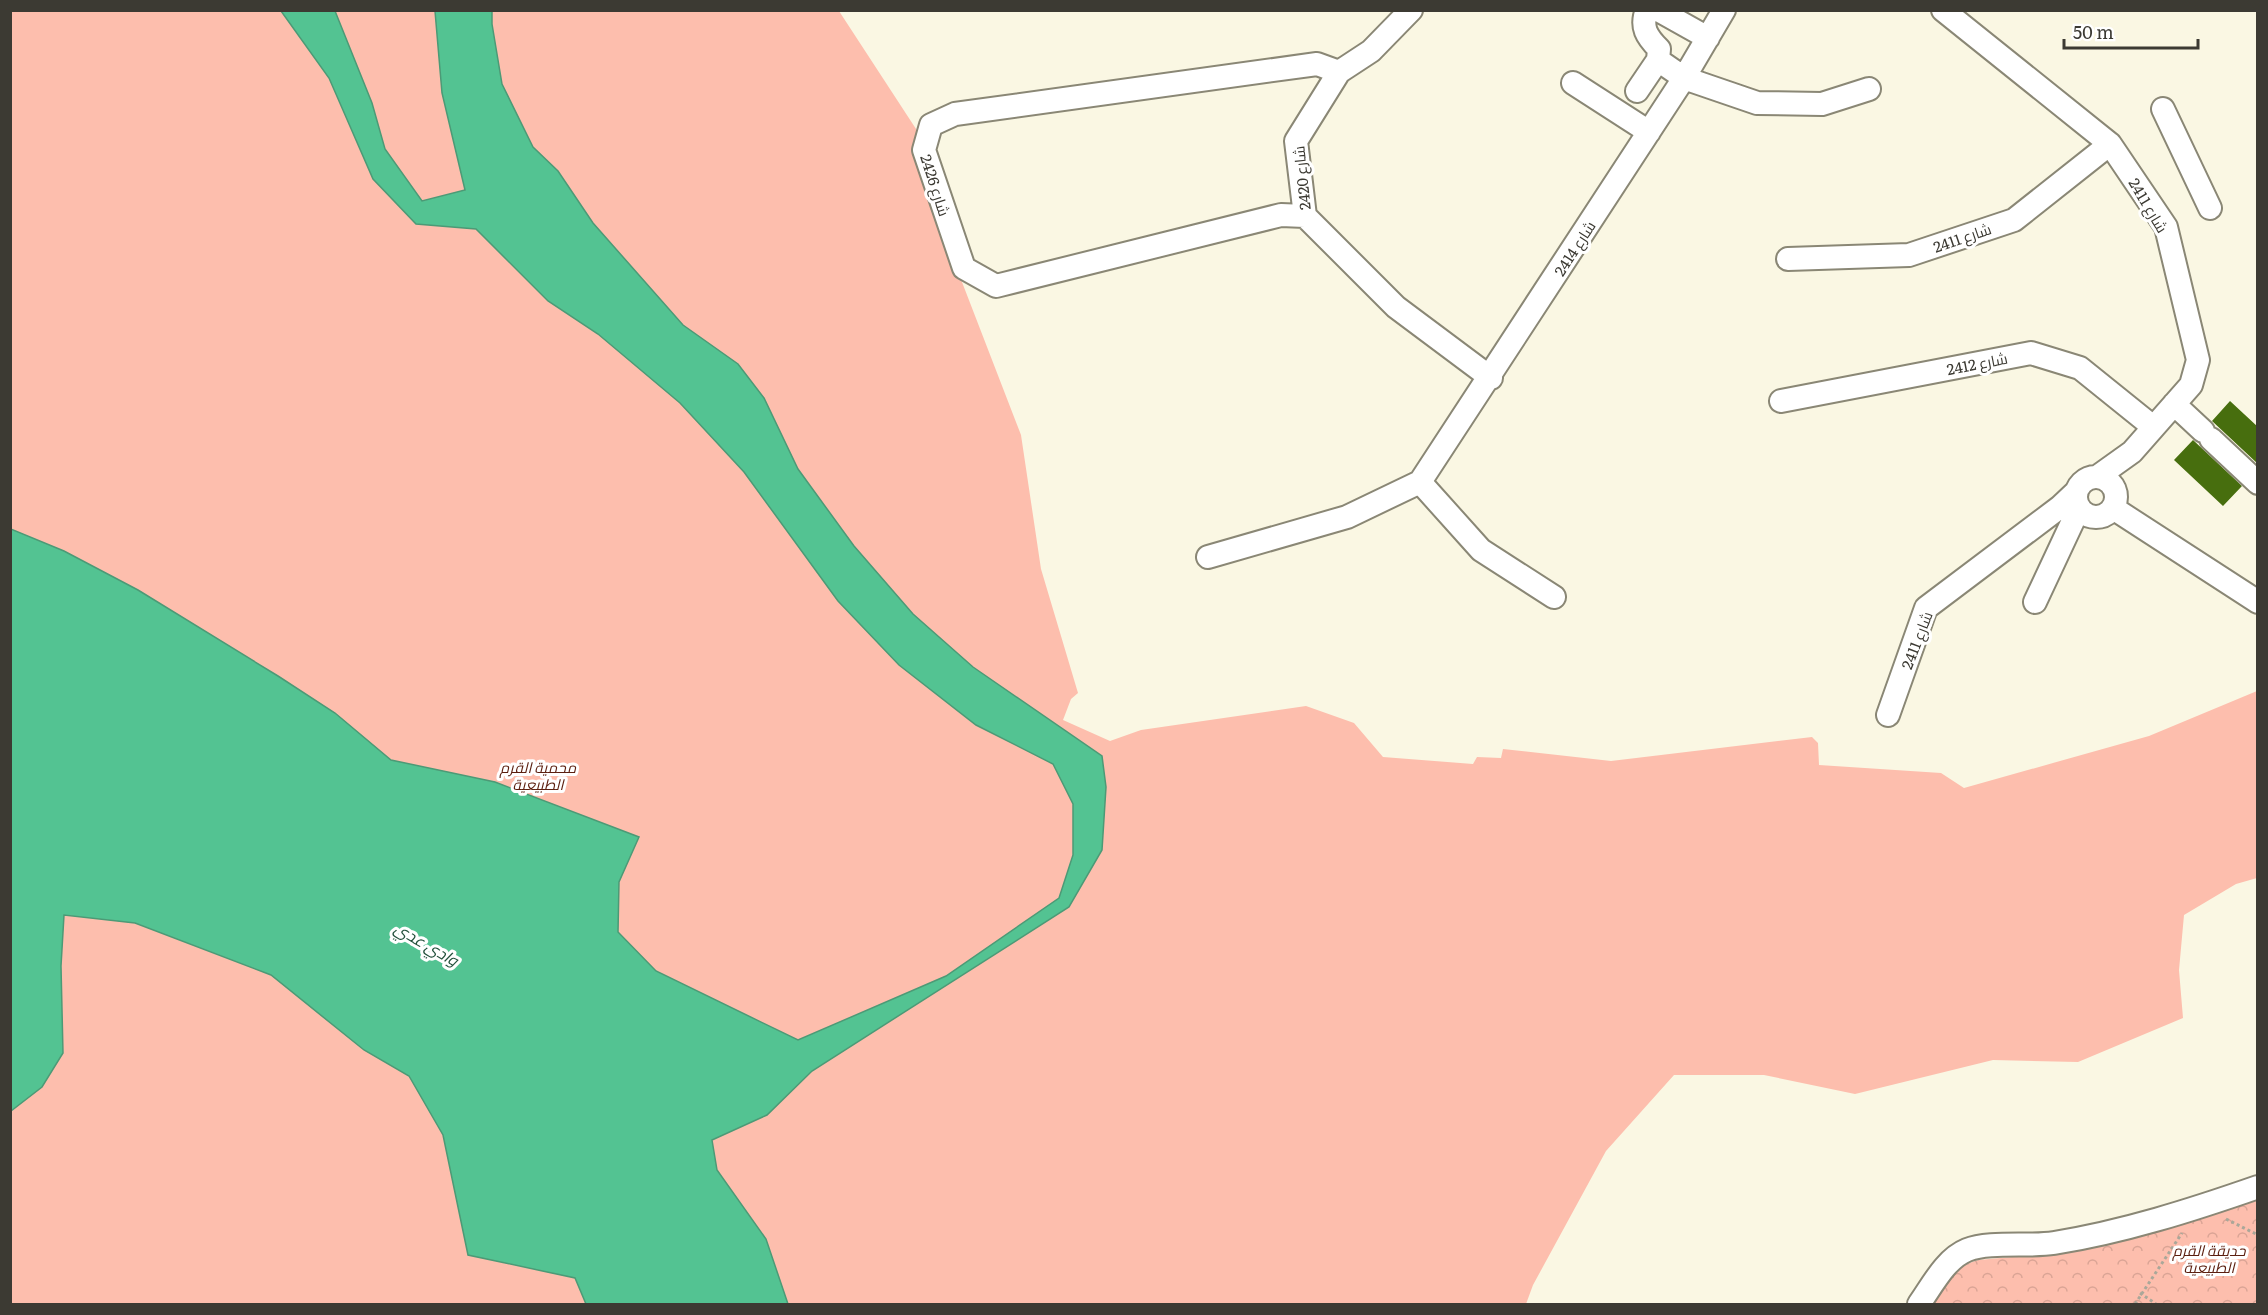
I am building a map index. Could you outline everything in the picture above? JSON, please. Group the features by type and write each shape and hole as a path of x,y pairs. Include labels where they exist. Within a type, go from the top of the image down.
{"street":[{"name":"2420 شارع","path":"1411,10 1371,51 1339,72 1296,141 1305,216 1396,307 1491,378"},
{"path":"1637,91 1658,60 1659,49 1647,36 1642,21 1647,10"},
{"path":"1658,10 1708,38"},
{"name":"2414 شارع","path":"1420,482 1491,378 1684,78 1724,10"},
{"name":"شارع 2411","path":"1943,10 2110,144 2166,227 2190,319 2198,360 2191,385 2152,426 2132,452 2097,477"},
{"path":"1658,60 1684,78 1757,103 1821,104 1869,89"},
{"name":"2426 شارع","path":"1305,216 1281,215 996,286 964,268 924,150 931,125 955,114 1317,64 1339,72"},
{"path":"1574,83 1649,132"},
{"path":"2163,109 2210,208"},
{"name":"2411 شارع","path":"1788,259 1909,255 2014,220 2110,144"},
{"name":"2412 شارع","path":"1781,401 2031,353 2080,368 2152,426"},
{"path":"2174,404 2258,483"},
{"path":"2035,602 2078,500 2083,482 2097,477 2106,480 2116,496 2113,508 2097,517 2087,515 2078,500"},
{"path":"1208,557 1347,517 1420,482 1481,550 1554,597"},
{"name":"شارع 2411","path":"1888,715 1926,608 2060,507 2078,500"},
{"path":"2113,508 2258,602"},
{"path":"1920,1305 1955,1256 1969,1249 2026,1246 2077,1239 2202,1206 2258,1186"}],"path":[{"path":"2135,1305 2140,1293 2202,1206 2258,1235"},
{"path":"2140,1293 2156,1305"}],"green space":[{"name":"محمية القرم الطبيعية","path":"10,11 839,11 918,132 915,154 918,168 1021,435 1041,569 1078,693 1071,699 1063,720 1110,741 1141,730 1306,706 1354,723 1383,757 1473,764 1477,757 1501,758 1503,749 1611,761 1812,737 1818,743 1819,765 1941,773 1964,788 2149,736 2257,691 2257,878 2236,884 2184,915 2179,970 2183,1018 2078,1062 1993,1060 1855,1094 1764,1075 1674,1075 1606,1151 1533,1285 1526,1304 11,1304"},
{"name":"حديقة القرم الطبيعية","path":"2257,1196 2257,1304 1932,1304 1952,1274 1964,1265 1978,1260 2066,1252"}],"water":[{"name":"وادي عدي","path":"281,11 335,11 372,103 385,149 422,201 465,190 442,93 435,11 492,11 502,84 533,147 558,171 593,223 683,325 738,364 764,398 798,469 854,546 913,614 973,667 1102,756 1106,787 1102,850 1069,907 812,1071 767,1115 712,1140 717,1170 766,1239 788,1304 586,1304 575,1278 468,1255 443,1135 409,1076 364,1050 271,975 135,923 64,915 61,966 63,1053 42,1087 11,1111 11,529 64,551 138,590 335,713 391,760 495,782 639,837 619,882 618,932 656,971 798,1040 946,976 1059,898 1073,855 1073,804 1053,764 976,725 899,665 838,601 744,472 680,403 598,334 548,301 476,229 416,224 373,179 329,78"}],"building":[{"path":"2230,401 2258,427 2258,464 2212,421"},
{"path":"2193,440 2242,486 2223,506 2174,460"}]}
